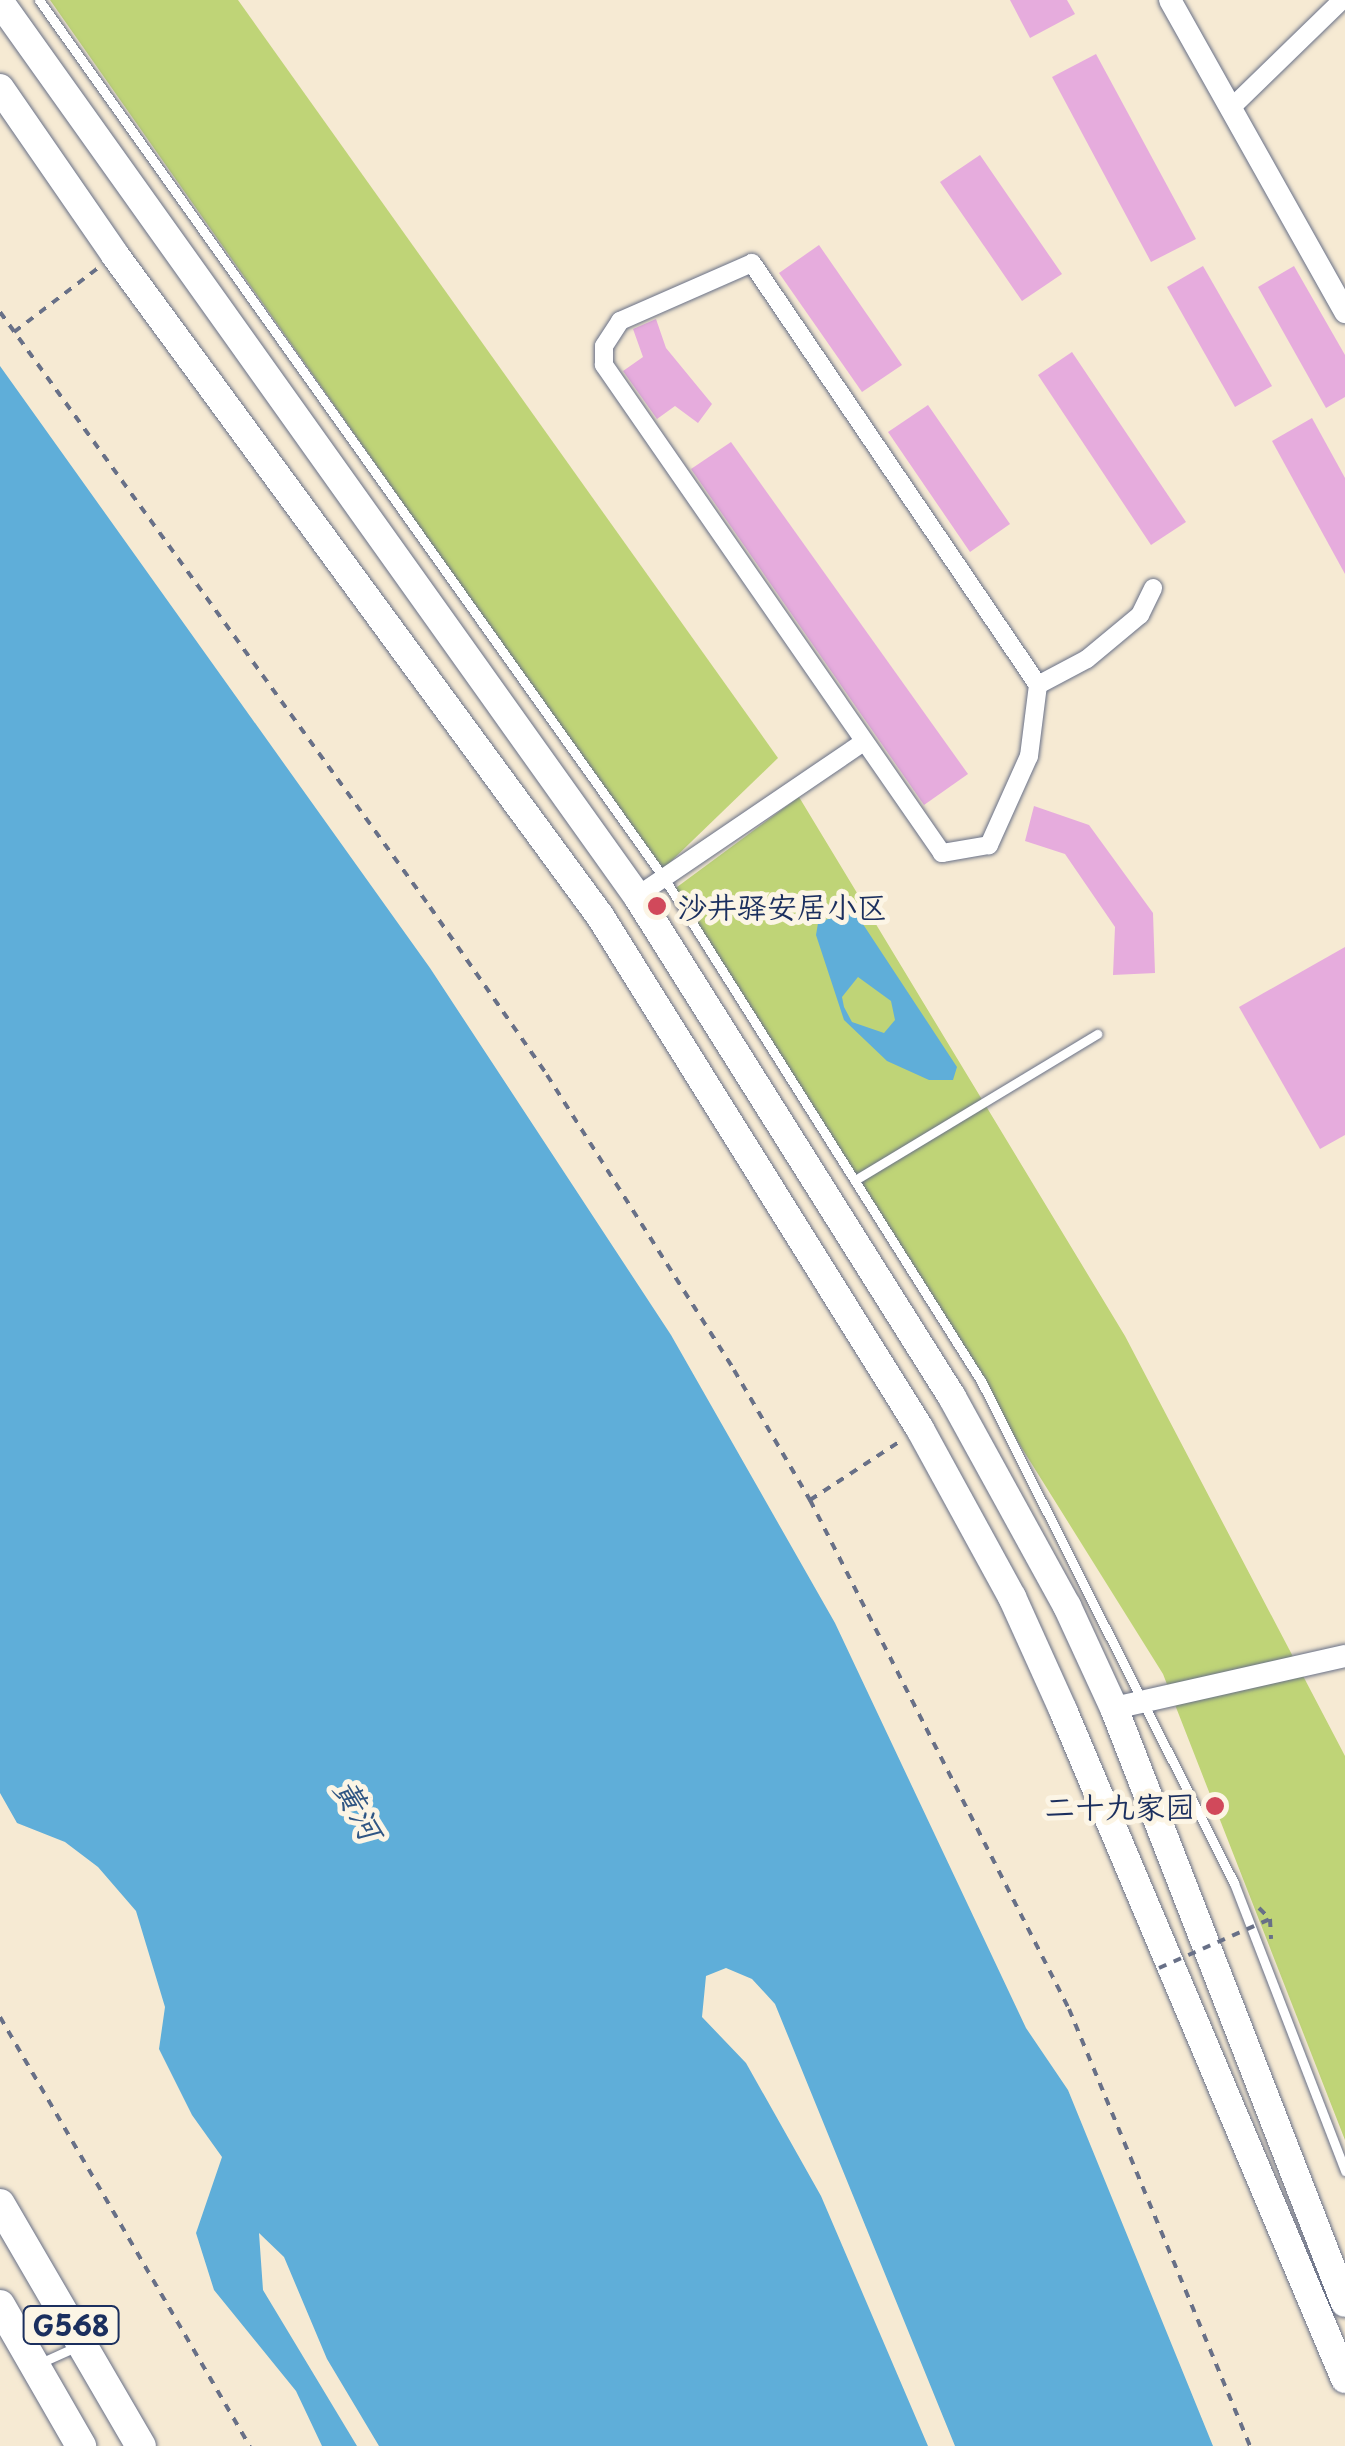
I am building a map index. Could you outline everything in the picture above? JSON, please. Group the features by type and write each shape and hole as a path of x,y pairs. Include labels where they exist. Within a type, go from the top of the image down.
{"highway":[{"name":"G568","path":"0,2204 141,2446"},
{"name":"G568","path":"0,2305 82,2446"}],"main road":[{"path":"0,2 636,896 952,1397 1067,1606 1114,1708 1345,2303"},
{"path":"0,88 115,255 600,916 920,1429 1012,1597 1064,1710 1345,2378"}],"street":[{"path":"1170,0 1345,312"},
{"path":"1230,108 1342,0"},
{"path":"752,263 1038,685 1028,756 989,845 942,853 861,744 604,364 604,346 620,321 752,263"},
{"path":"1038,685 1087,659 1140,615 1154,588"},
{"path":"636,896 861,744"},
{"path":"1114,1708 1345,1656"}],"lane":[{"path":"39,0 662,875 981,1380 1234,1884 1345,2172"},
{"path":"855,1180 1097,1034"},
{"path":"35,2366 82,2344"}],"path":[{"path":"14,332 115,255"},
{"path":"0,312 547,1075 810,1500 1069,2009 1250,2446"},
{"path":"810,1500 920,1429"},
{"path":"1160,1968 1270,1919"},
{"path":"0,2017 250,2446"}],"green space":[{"path":"50,0 238,0 778,758 661,871"},
{"path":"799,797 1125,1336 1345,1756 1345,2140 1163,1674 673,890"}],"water":[{"name":"黄河","path":"0,366 430,968 671,1335 835,1623 1026,2028 1068,2090 1213,2446 955,2446 775,2004 752,1979 726,1968 706,1976 702,2017 746,2063 821,2196 928,2446 379,2446 327,2359 284,2257 259,2233 263,2290 357,2446 322,2446 296,2391 214,2290 196,2233 222,2157 192,2115 159,2049 165,2007 136,1911 98,1867 65,1842 17,1823 0,1793"},
{"path":"853,909 957,1067 953,1080 929,1080 887,1061 844,1020 816,935 818,923","holes":["858,977 891,1001 895,1020 884,1033 852,1022 842,997"]}],"building":[{"path":"1010,0 1067,0 1075,14 1030,38"},
{"path":"1096,54 1196,239 1151,262 1052,77"},
{"path":"980,155 1062,274 1022,301 940,182"},
{"path":"819,245 902,365 862,392 779,273"},
{"path":"1203,266 1272,386 1235,407 1167,287"},
{"path":"1294,266 1345,355 1345,397 1326,408 1258,287"},
{"path":"656,319 666,348 712,404 698,423 675,406 657,419 623,371 643,357 633,329"},
{"path":"1072,352 1186,522 1151,545 1038,375"},
{"path":"928,405 1010,524 970,552 888,432"},
{"path":"1312,418 1345,478 1345,574 1272,441"},
{"path":"731,442 968,774 924,805 691,469"},
{"path":"1034,806 1089,825 1153,913 1155,973 1113,975 1115,927 1065,854 1025,841"},
{"path":"1345,947 1345,1135 1320,1149 1239,1007"}],"place":[{"name":"沙井驿安居小区","path":"657,906"},
{"name":"二十九家园","path":"1215,1806"}]}
